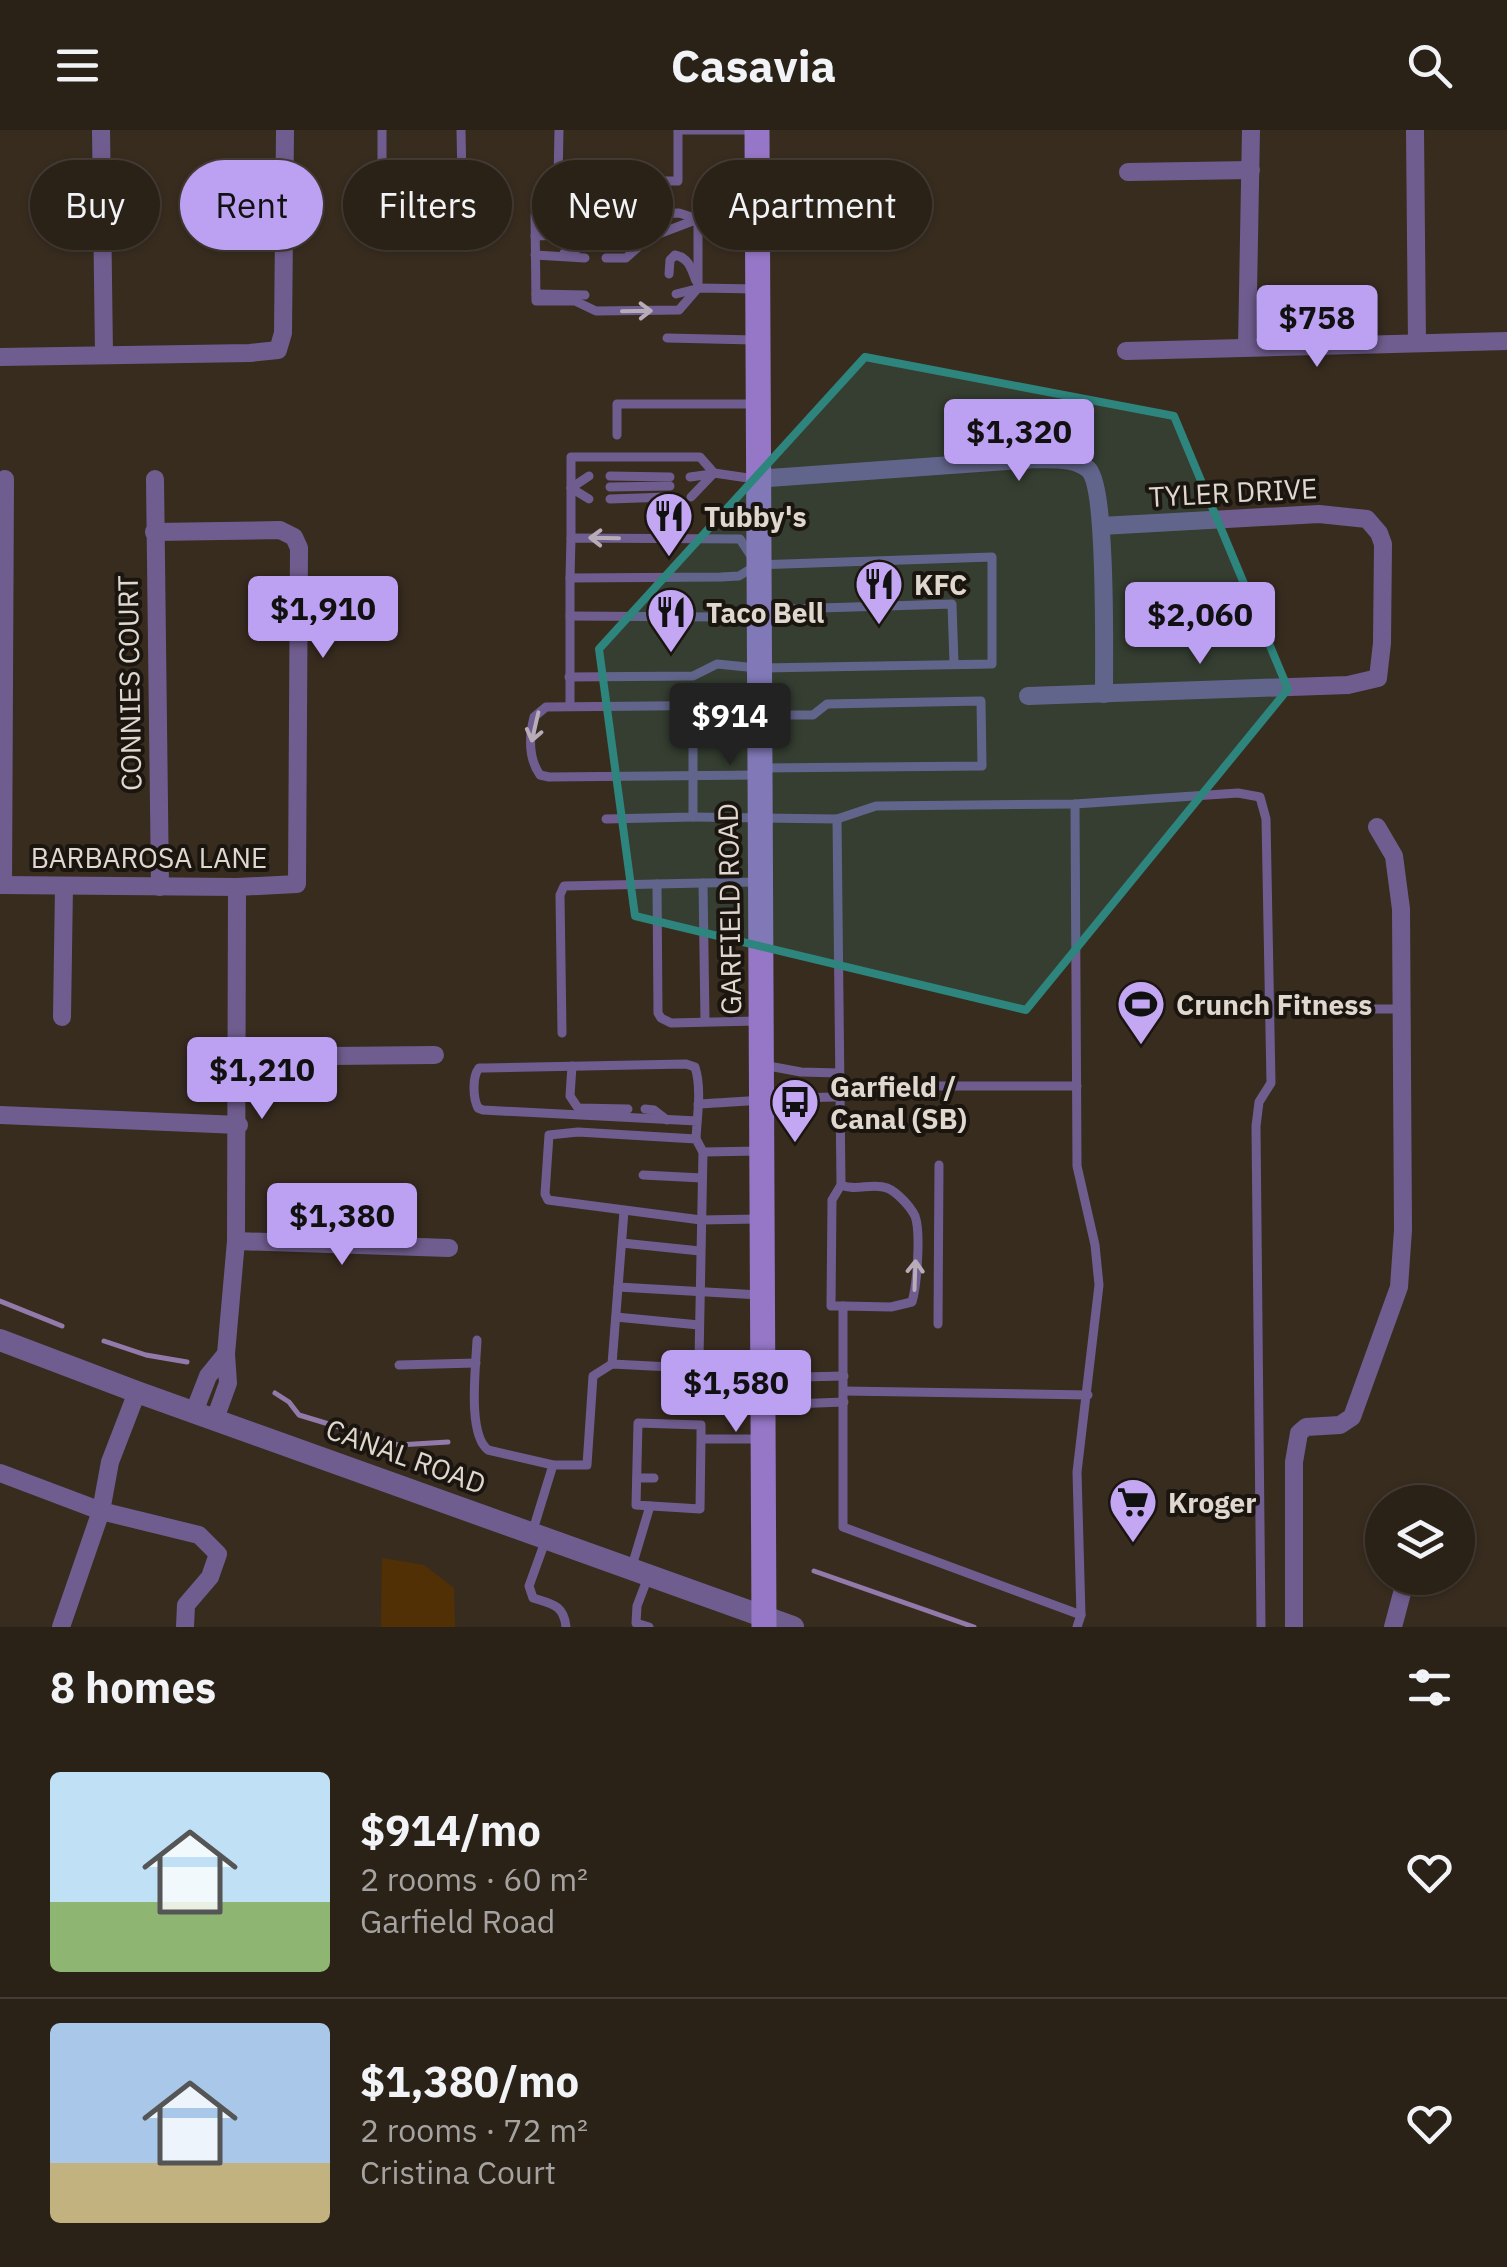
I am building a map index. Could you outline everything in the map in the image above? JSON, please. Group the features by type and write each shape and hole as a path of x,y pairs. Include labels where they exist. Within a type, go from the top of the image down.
{"main road":[{"name":"GARFIELD ROAD","path":"756,130 756,160"},
{"name":"GARFIELD ROAD","path":"757,250 764,1622"}],"street":[{"path":"101,130 104,354"},
{"path":"0,356 278,350 283,333 285,130"},
{"path":"1247,348 1252,130"},
{"path":"1414,130 1417,344"},
{"path":"1128,172 1251,170"},
{"path":"1126,351 1507,341"},
{"path":"756,479 1034,460 1071,461 1086,468 1094,477 1100,526 1104,694 1028,696"},
{"path":"1,885 5,479"},
{"name":"CONNIES COURT","path":"155,479 160,887"},
{"name":"TYLER DRIVE","path":"1100,526 1319,514 1367,518 1383,544 1378,678 1348,685 1104,694"},
{"name":"BARBAROSA LANE","path":"1,885 297,884 299,548 294,537 280,530 154,532"},
{"path":"1294,1627 1294,1462 1299,1434 1306,1427 1340,1424 1352,1417 1399,1288 1403,1230 1399,879 1394,856 1378,826"},
{"path":"62,1017 64,886"},
{"path":"205,1416 228,1383 226,1354 236,1241 239,1126 236,887"},
{"path":"236,1057 435,1055"},
{"path":"0,1115 239,1126"},
{"path":"236,1241 449,1248"},
{"name":"CANAL ROAD","path":"0,1340 640,1572 764,1622 793,1627"},
{"path":"60,1627 101,1511 110,1462 137,1392"},
{"path":"0,1473 101,1511 198,1534 218,1554 210,1577 186,1604 185,1627"},
{"path":"1393,1627 1401,1595"}],"lane":[{"path":"382,130 382,183 462,182 461,130"},
{"path":"558,130 558,181 678,181 678,131 756,130"},
{"path":"535,250 536,301 575,302 596,311 680,310 698,288 698,250"},
{"path":"559,255 573,250"},
{"path":"606,258 626,258 635,250"},
{"path":"535,255 585,258"},
{"path":"669,274 670,260 683,257 690,264 698,288"},
{"path":"676,294 698,288 757,289"},
{"path":"536,294 585,294"},
{"path":"667,338 756,340"},
{"path":"617,435 617,404 756,404"},
{"path":"570,706 571,457 700,457 714,473"},
{"path":"714,473 690,487 714,473 756,479"},
{"path":"610,481 670,487 610,499"},
{"path":"571,488 589,482"},
{"path":"571,488 589,499"},
{"path":"571,538 740,538 758,565"},
{"path":"569,678 693,676 716,664 757,668 992,664 992,558 758,565 739,576 570,578"},
{"path":"570,616 718,617 758,610 952,604 954,664"},
{"path":"981,701 982,766 693,776 540,775 531,752 534,717 546,707 693,705 758,710 812,714 827,704 981,701"},
{"path":"693,705 693,816"},
{"path":"606,819 837,819 876,806 1075,804 1238,792 1260,798 1266,819 1271,1083 1259,1102 1256,1126 1262,1627"},
{"path":"1075,804 1077,1166 1095,1245 1099,1285 1077,1472 1081,1615 1077,1627"},
{"path":"837,819 841,1185 832,1200 831,1306 891,1308 912,1302 916,1288 916,1217 887,1188 849,1189 841,1185"},
{"path":"562,1033 561,890 572,885 758,882"},
{"path":"703,883 705,1021"},
{"path":"657,884 660,1018 671,1023 760,1022"},
{"path":"1330,1009 1402,1009"},
{"path":"477,1340 476,1430 481,1445 488,1450 553,1464 587,1465 593,1376 612,1364 697,1366 703,1152 696,1139 698,1104 698,1075 695,1068 686,1064 480,1068 475,1076 478,1108 697,1121"},
{"path":"760,1065 839,1073"},
{"path":"572,1066 570,1096 578,1108 628,1109"},
{"path":"698,1104 761,1102 839,1091 1077,1086"},
{"path":"645,1110 654,1110 667,1120"},
{"path":"696,1139 578,1132 549,1136 548,1200 701,1220 763,1219"},
{"path":"703,1152 762,1151"},
{"path":"938,1324 939,1165"},
{"path":"643,1175 702,1178"},
{"path":"612,1364 624,1211"},
{"path":"622,1243 700,1251"},
{"path":"618,1287 764,1296"},
{"path":"843,1306 843,1527 1081,1615"},
{"path":"616,1317 700,1325"},
{"path":"399,1365 476,1363"},
{"path":"762,1372 802,1377 844,1376"},
{"path":"763,1405 844,1396 1088,1395"},
{"path":"638,1423 701,1425 696,1455 700,1509 636,1505 637,1455 638,1423"},
{"path":"701,1439 763,1438"},
{"path":"637,1455 653,1455"},
{"path":"553,1464 529,1586 532,1598 558,1605 566,1627"},
{"path":"637,1478 654,1478"},
{"path":"636,1623 650,1506"},
{"path":"623,1627 636,1623 649,1627"}],"highlighted area":[{"path":"865,357 1174,416 1288,689 1026,1010 635,916 599,649"}],"shaded area":[{"path":"382,1558 424,1565 454,1588 455,1627 381,1627"}],"waterway":[{"path":"0,1301 62,1326"},
{"path":"104,1341 146,1355 187,1362"},
{"path":"275,1393 299,1415 398,1445 448,1442"},
{"path":"814,1571 974,1627"}],"place":[{"name":"Tubby's","path":"669,558"},
{"name":"KFC","path":"879,626"},
{"name":"Taco Bell","path":"671,654"},
{"name":"Crunch Fitness","path":"1141,1046"},
{"name":"Garfield / Canal (SB)","path":"795,1144"},
{"name":"Kroger","path":"1133,1544"}]}
